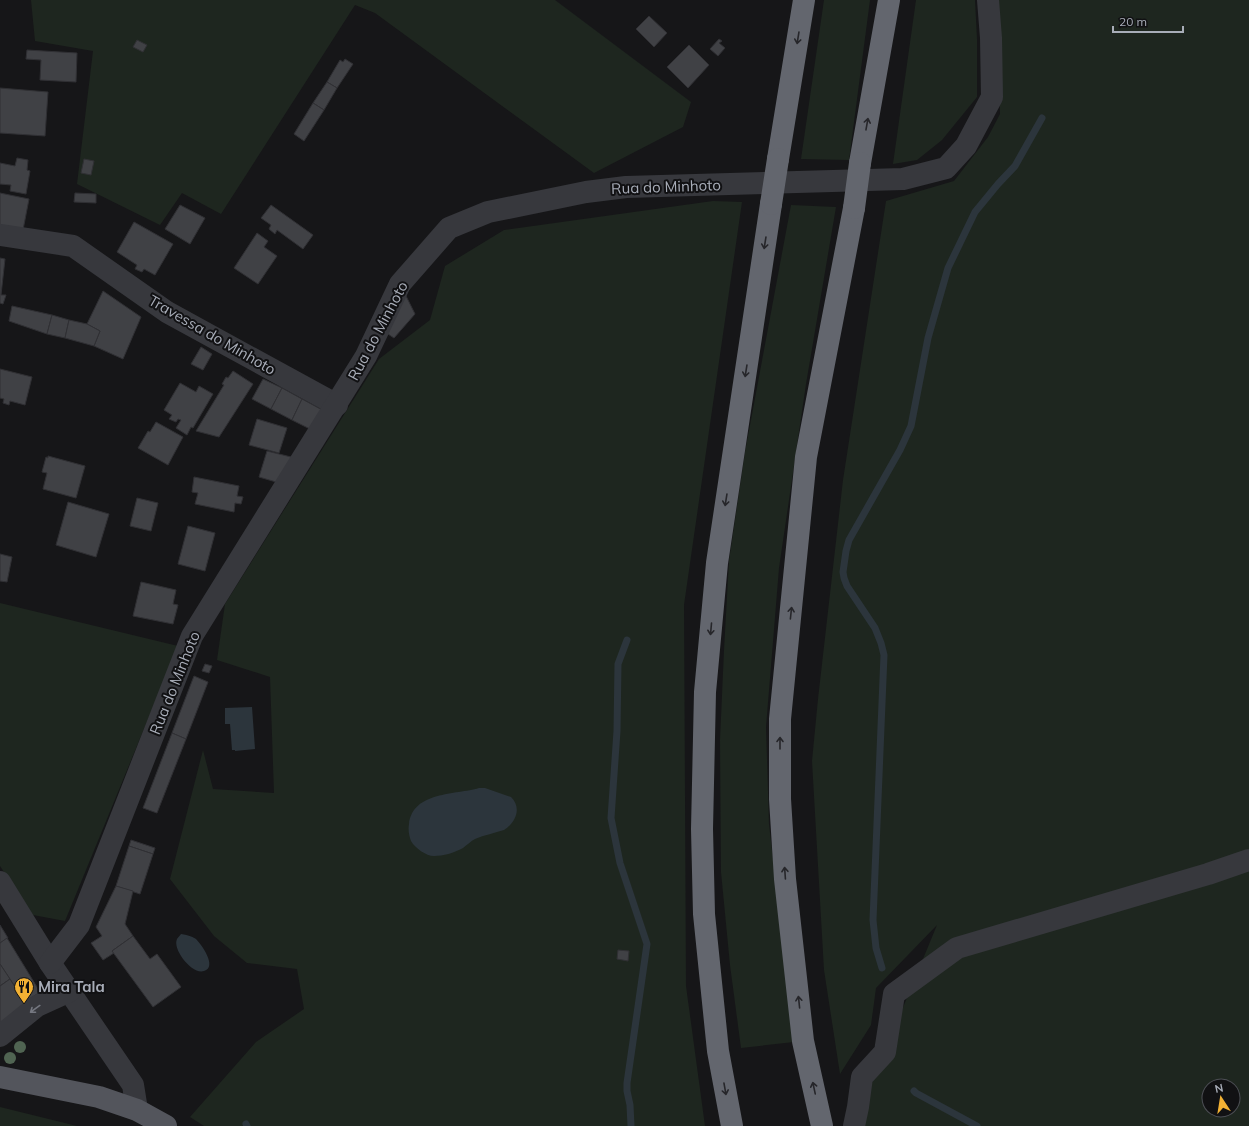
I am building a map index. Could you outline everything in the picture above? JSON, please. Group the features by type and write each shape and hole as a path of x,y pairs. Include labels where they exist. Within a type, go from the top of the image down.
{"highway":[{"path":"732,1126 718,1051 704,907 702,829 705,692 717,563 771,204 804,0"},
{"path":"822,1126 803,1041 785,878 780,799 780,719 806,457 854,208 860,163 889,0"}],"main road":[{"path":"0,1076 99,1097 137,1110 166,1126"}],"street":[{"name":"Rua do Minhoto","path":"50,963 79,925 192,636 337,405 366,356 400,284 449,228 488,212 586,192 626,187 903,179 946,168 966,146 992,97 991,38 988,0"},
{"name":"Travessa do Minhoto","path":"0,235 73,246 167,312 337,405"},
{"path":"854,1126 862,1077 885,1052 894,994 957,948 1208,874 1249,860"},
{"path":"0,882 50,963 132,1085 137,1110"},
{"path":"0,1036 37,1006 70,991"}],"shaded area":[{"path":"31,0 555,0 691,102 683,127 594,173 375,13 355,5 221,214 182,193 160,225 77,184 93,51 35,41"},
{"path":"824,0 870,0 849,160 801,159"},
{"path":"916,0 975,0 977,97 942,140 917,160 893,164"},
{"path":"998,0 1249,0 1249,1126 863,1126 871,1085 937,925 876,988 871,1025 840,1074 824,970 812,761 843,480 886,201 954,181 988,137 1000,114"},
{"path":"713,201 742,202 684,605 686,986 705,1126 204,1126 190,1117 256,1042 304,1009 297,969 247,963 214,936 170,879 203,750 213,789 274,793 270,677 217,660 225,604 379,359 430,320 445,266 504,230"},
{"path":"791,205 836,207 806,384 779,568 766,727 769,824 794,1042 741,1048 730,965 721,872 720,740 729,561 745,452"},
{"path":"0,603 178,646 65,921 33,915 0,866"},
{"path":"252,707 255,749 232,750 230,724 225,724 225,708"},
{"path":"485,788 511,797 514,801 517,810 516,815 508,827 504,830 475,839 463,848 448,854 434,856 428,855 413,844 409,835 409,824 412,813 418,805 437,796"},
{"path":"181,934 196,939 209,960 208,969 199,971 194,969 180,955 176,943"},
{"path":"0,1107 77,1126 0,1126"}],"building":[{"path":"649,16 667,33 654,47 636,29"},
{"path":"719,39 722,41 719,43 725,48 718,56 710,49"},
{"path":"137,40 147,45 143,52 133,47"},
{"path":"689,45 709,65 688,88 667,67"},
{"path":"27,50 77,53 76,82 40,80 41,60 26,59"},
{"path":"345,59 353,64 337,88 327,82 340,60 343,62"},
{"path":"327,82 337,88 324,110 313,103"},
{"path":"0,88 48,92 45,136 0,133"},
{"path":"313,103 324,110 304,141 294,134"},
{"path":"17,158 28,160 27,170 30,171 26,194 10,191 11,185 0,184 0,163 15,166"},
{"path":"84,159 94,161 91,175 81,173"},
{"path":"0,193 29,199 22,235 0,230"},
{"path":"75,193 96,194 96,203 74,202"},
{"path":"180,205 205,218 190,244 165,229"},
{"path":"271,205 313,235 303,249 277,230 275,234 269,229 271,225 261,218"},
{"path":"134,222 173,244 155,275 144,269 142,272 135,269 137,265 117,252"},
{"path":"257,233 268,241 264,247 277,256 258,284 234,268"},
{"path":"0,258 5,259 1,295 6,295 3,304 0,303"},
{"path":"103,291 141,317 123,359 94,346 100,331 87,324"},
{"path":"405,294 415,314 394,338 385,332"},
{"path":"12,306 52,315 47,334 9,321"},
{"path":"52,315 69,320 65,338 47,334"},
{"path":"69,320 87,324 100,331 94,346 65,338"},
{"path":"201,347 212,354 203,370 191,364"},
{"path":"0,369 32,377 25,405 10,401 9,405 3,403 4,399 0,398"},
{"path":"233,371 253,384 219,437 196,431 224,385 222,384 226,377 228,378"},
{"path":"263,379 282,388 271,409 252,399"},
{"path":"180,383 196,392 199,386 213,394 193,428 191,427 187,435 176,428 181,420 178,419 176,422 169,419 172,415 164,410"},
{"path":"282,388 302,399 292,420 271,409"},
{"path":"302,399 326,412 316,432 292,420"},
{"path":"257,419 287,428 279,453 249,445"},
{"path":"156,422 183,437 168,465 138,448 148,431 150,432"},
{"path":"267,451 299,459 283,484 259,477"},
{"path":"48,456 85,466 76,498 43,489 47,473 42,472 46,457 48,458"},
{"path":"194,477 239,486 237,496 243,497 241,504 235,503 234,512 195,504 198,493 192,492"},
{"path":"137,498 158,503 151,531 130,526"},
{"path":"68,502 109,514 96,557 56,545"},
{"path":"188,526 215,533 205,571 178,564"},
{"path":"0,554 12,557 7,582 0,581"},
{"path":"141,582 176,590 173,604 178,605 173,624 133,616"},
{"path":"205,664 212,666 209,673 202,671"},
{"path":"194,676 208,682 186,739 172,733"},
{"path":"172,733 186,739 157,813 143,808"},
{"path":"131,840 155,848 153,854 129,846"},
{"path":"129,846 153,854 140,894 116,886"},
{"path":"116,886 133,891 125,924 133,936 112,951 114,953 103,960 91,943 102,936 96,927"},
{"path":"0,925 8,938 0,943"},
{"path":"133,936 150,959 157,954 181,987 153,1007 112,951"},
{"path":"7,938 40,992 25,1002 0,964 0,943"},
{"path":"618,950 629,951 628,961 617,959"},
{"path":"0,964 10,979 0,986"},
{"path":"10,979 27,1006 0,1024 0,986"}],"waterway":[{"path":"882,968 876,948 873,920 884,655 875,628 847,586 844,578 843,572 846,551 849,540 900,450 911,426 928,338 948,268 975,212 1015,166 1042,118"},
{"path":"627,640 618,664 617,731 611,818 620,863 647,944 627,1083 631,1126"},
{"path":"914,1091 977,1126"}],"place":[{"name":"Mira Tala","path":"24,1004"}]}
